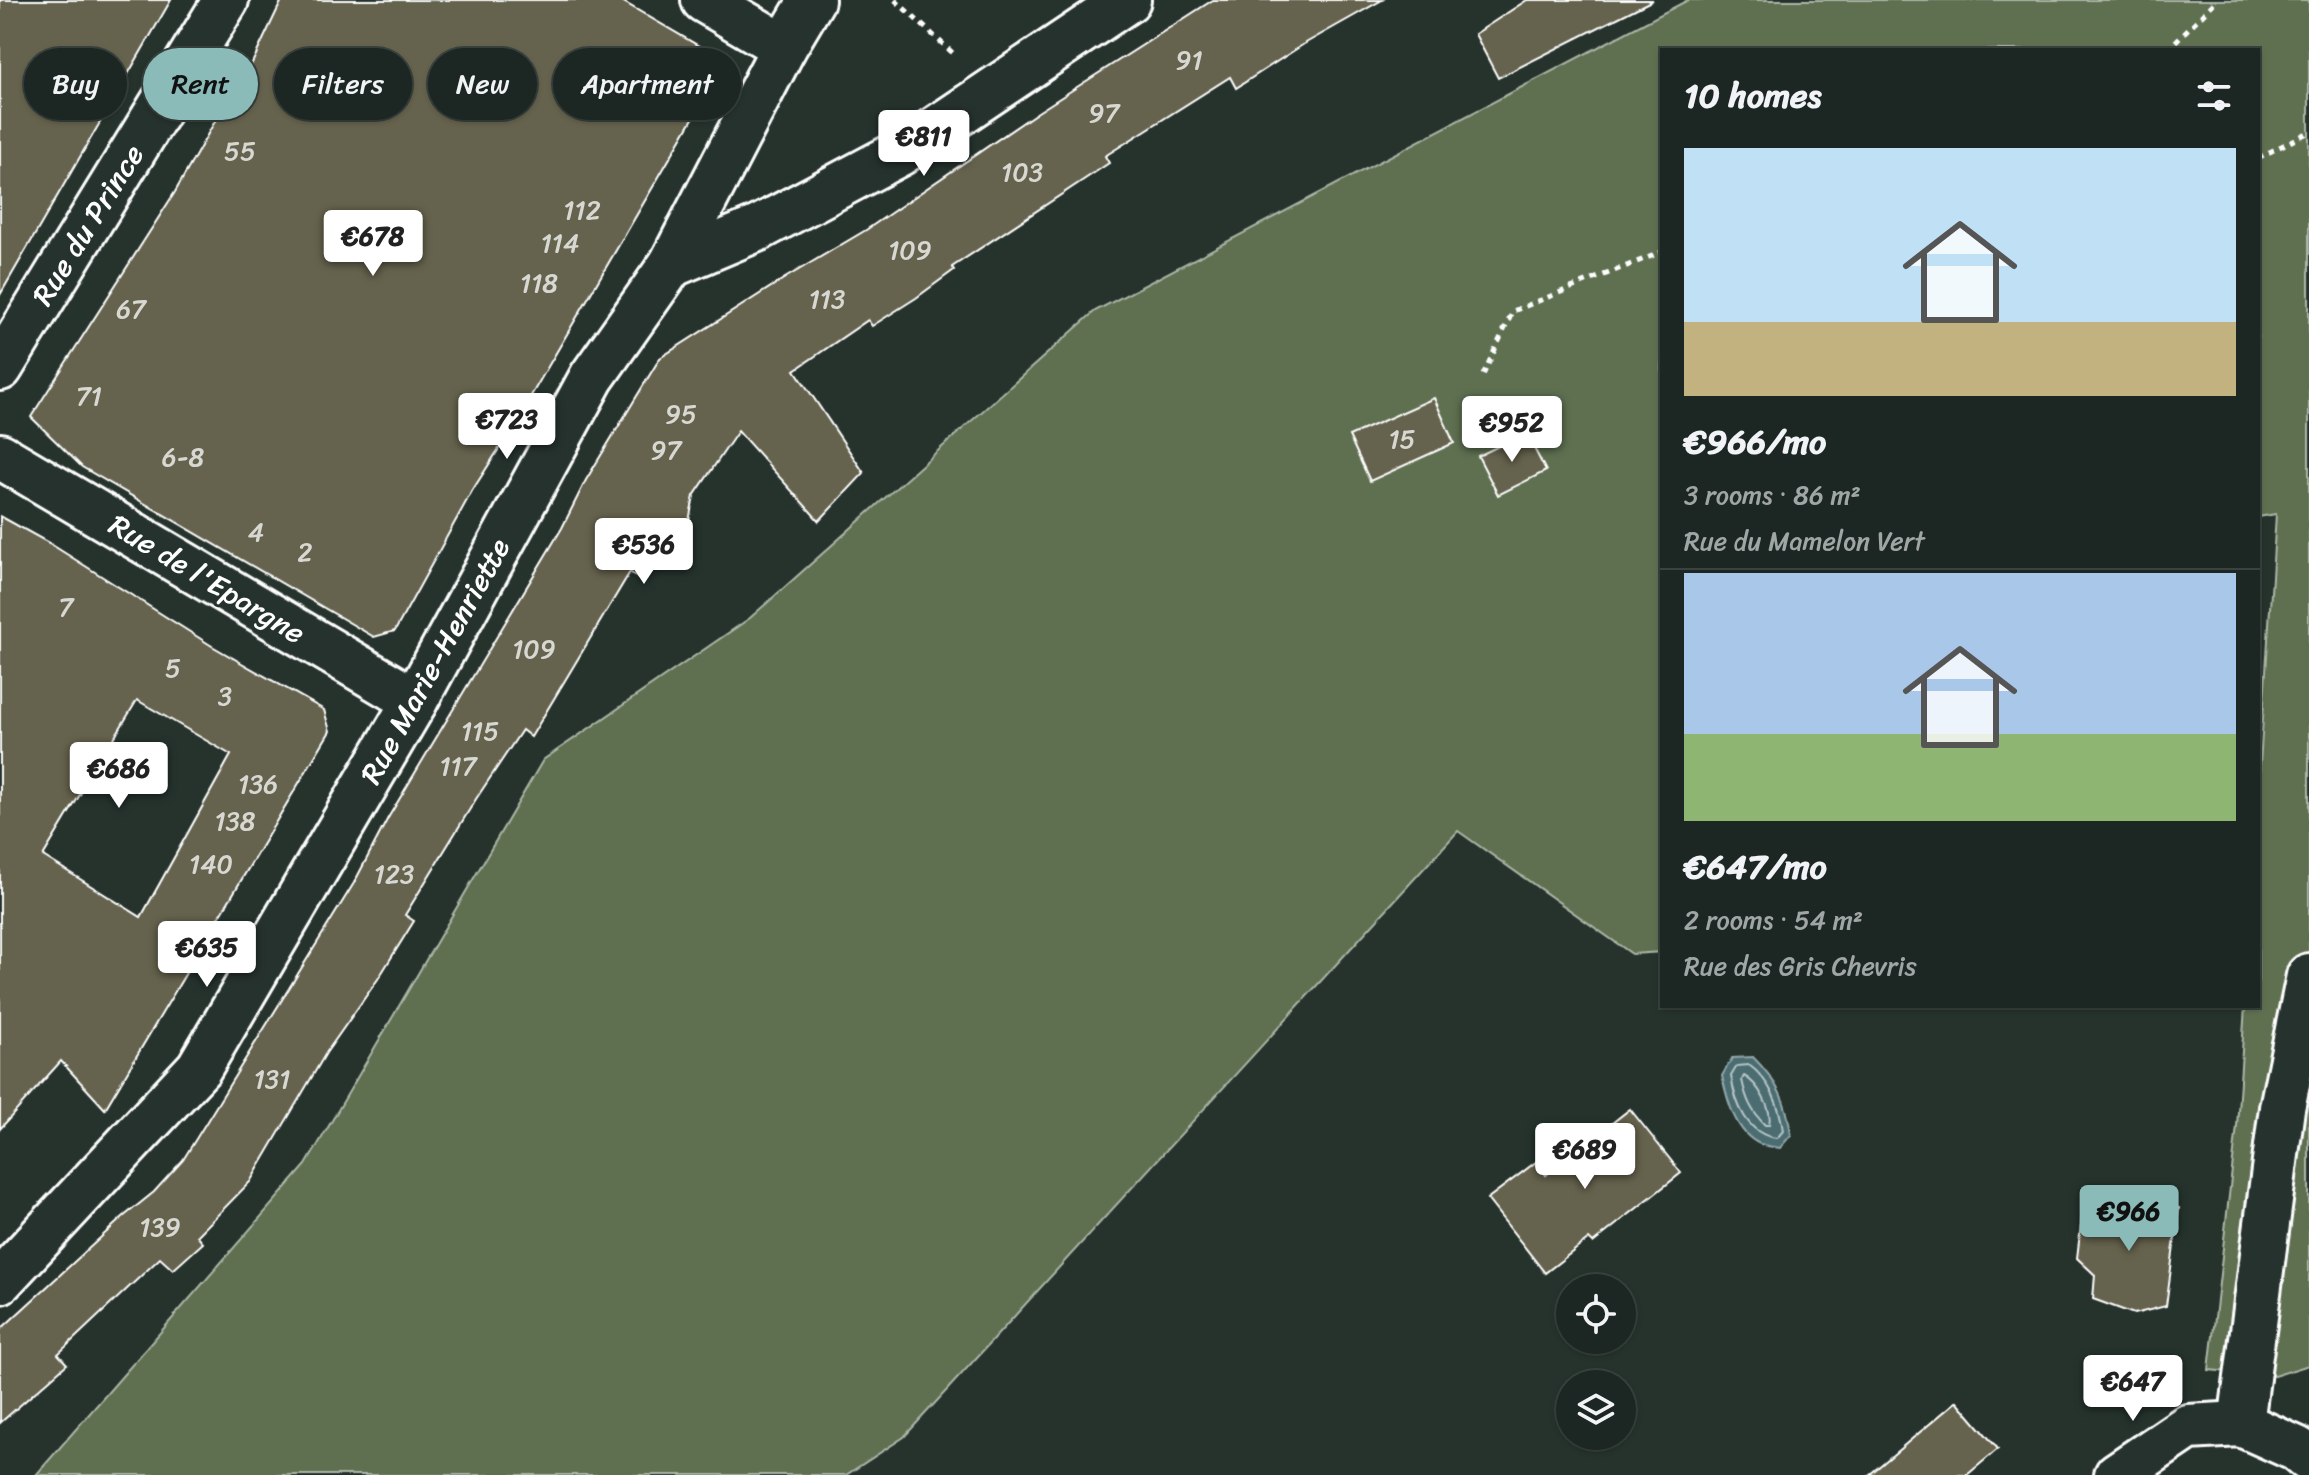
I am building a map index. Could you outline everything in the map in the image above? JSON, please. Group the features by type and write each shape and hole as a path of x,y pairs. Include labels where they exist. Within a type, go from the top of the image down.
{"street":[{"name":"Rue du Prince","path":"0,368 226,0"},
{"path":"704,0 784,47"},
{"name":"Rue Marie-Henriette","path":"0,1281 199,1068 415,701 592,377 671,265 784,47 812,0"},
{"path":"671,265 759,228 900,153 1128,0"},
{"name":"Rue de l'Epargne","path":"0,456 415,701"},
{"path":"2241,1424 2282,1108 2309,976"},
{"path":"2117,1475 2188,1427 2241,1424 2297,1449 2309,1459"}],"path":[{"path":"895,0 992,89"},
{"path":"2169,48 2217,0"},
{"path":"2260,157 2309,132"},
{"path":"1483,375 1513,311 1660,253"}],"green space":[{"path":"1688,0 2309,0 2309,1365 2274,1376 2209,1370 2237,1126 2245,1008 2260,1008 2260,766 2276,514 2260,517 2260,48 1660,48 1660,952 1632,954 1458,831 904,1437 846,1475 36,1475 306,1165 543,760 750,618 1095,311"}],"water":[{"path":"1753,1057 1775,1083 1787,1112 1791,1135 1780,1148 1760,1144 1744,1132 1727,1095 1722,1076 1732,1058"}],"building":[{"path":"0,0 171,0 127,76 127,48 24,48 24,120 101,120 0,295"},
{"path":"282,0 620,0 702,48 553,48 553,120 692,120 511,430 472,491 395,631 374,637 82,467 31,417 175,192 216,120 258,120 258,51"},
{"path":"1213,0 1382,0 1304,44 1236,88 1230,77 1105,156 1109,163 952,267 954,270 916,298 872,326 868,320 795,370 864,473 819,521 738,431 694,496 685,541 669,531 640,580 630,572 531,737 522,730 476,799 405,915 414,921 326,1053 250,1182 197,1236 203,1243 173,1270 160,1258 58,1354 67,1364 0,1423 0,1330 154,1192 183,1160 354,883 388,818 660,358 866,230 1038,112"},
{"path":"1527,0 1653,0 1498,78 1475,34"},
{"path":"1434,398 1454,443 1370,481 1349,436"},
{"path":"1526,433 1546,471 1498,495 1478,456"},
{"path":"0,516 49,543 212,646 324,710 330,731 105,1109 61,1061 0,1129","holes":["137,700 231,755 141,917 43,856"]},
{"path":"1630,1109 1681,1173 1593,1243 1589,1239 1545,1273 1487,1199 1536,1162 1546,1175"},
{"path":"2106,1198 2179,1208 2166,1306 2134,1314 2093,1299 2095,1275 2077,1258 2083,1208 2104,1210"},
{"path":"1957,1401 1998,1449 1967,1475 1869,1475"}]}
